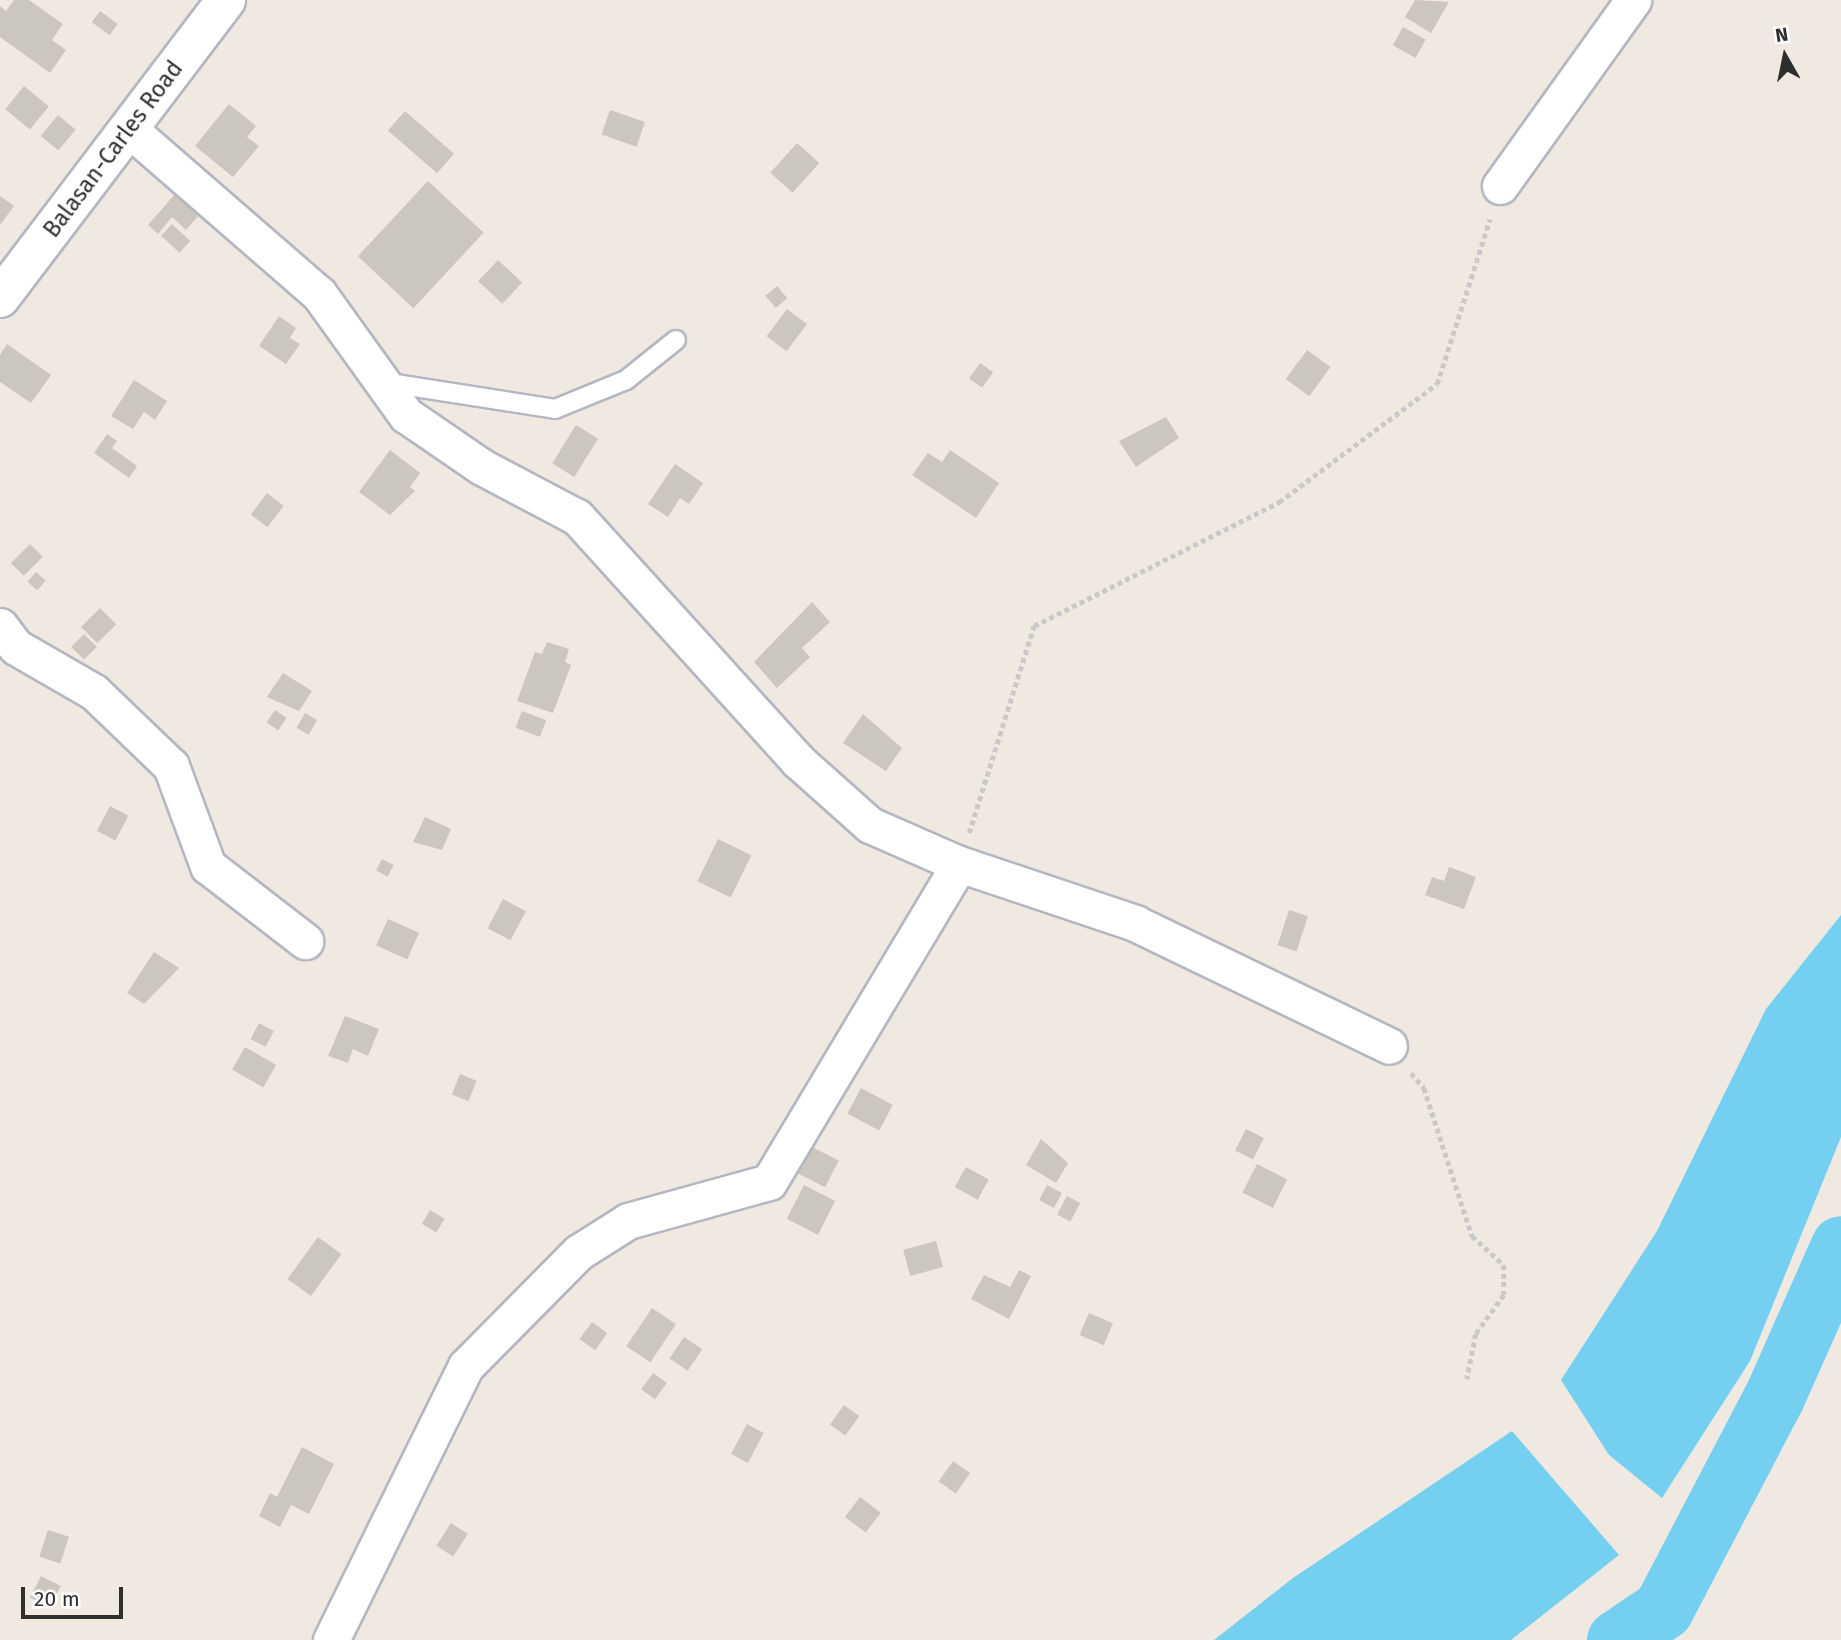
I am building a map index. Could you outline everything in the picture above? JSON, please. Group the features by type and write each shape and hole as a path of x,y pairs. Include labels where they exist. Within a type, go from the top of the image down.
{"main road":[{"name":"Balasan-Carles Road","path":"0,298 226,0"}],"street":[{"path":"1500,186 1633,0"},
{"path":"129,128 319,294 406,415 482,467 577,517 796,760 870,825 960,864 1135,923 1389,1046"},
{"path":"0,626 16,648 94,692 171,766 208,866 304,941"},
{"path":"331,1640 466,1366 579,1252 628,1221 769,1182 960,864"}],"lane":[{"path":"383,382 555,409 626,380 676,340"}],"path":[{"path":"960,864 1034,626 1279,502 1437,384 1500,186"},
{"path":"1389,1046 1424,1088 1472,1236 1504,1265 1504,1295 1476,1334 1468,1379"}],"water":[{"path":"1841,915 1841,1137 1750,1361 1662,1498 1609,1455 1561,1380 1657,1231 1766,1009"},
{"path":"1512,1431 1619,1555 1511,1640 1214,1640 1293,1578"}],"building":[{"path":"14,0 29,0 63,24 52,40 66,50 50,73 0,37 0,6 6,11"},
{"path":"1415,0 1449,2 1431,33 1405,17"},
{"path":"100,11 118,24 110,35 92,22"},
{"path":"1403,27 1426,40 1416,58 1393,45"},
{"path":"24,86 49,106 30,129 5,109"},
{"path":"229,104 256,126 247,137 259,146 233,177 195,146"},
{"path":"610,110 645,122 637,147 602,135"},
{"path":"405,111 454,154 437,173 388,131"},
{"path":"58,115 76,130 58,150 41,136"},
{"path":"797,143 819,163 793,193 770,173"},
{"path":"428,181 484,233 413,308 358,256"},
{"path":"175,194 199,215 186,230 172,217 158,234 148,225"},
{"path":"0,196 14,206 0,225"},
{"path":"172,224 190,241 179,253 161,236"},
{"path":"498,260 522,283 502,304 478,281"},
{"path":"777,286 787,298 776,308 766,296"},
{"path":"787,309 807,324 787,351 767,336"},
{"path":"279,316 296,328 290,338 300,344 286,364 259,346"},
{"path":"7,344 51,375 31,403 0,382 0,355"},
{"path":"1307,350 1330,367 1309,396 1286,379"},
{"path":"980,363 993,372 982,388 969,379"},
{"path":"134,380 167,401 155,420 144,412 133,429 111,416"},
{"path":"1166,417 1179,438 1136,467 1119,441"},
{"path":"576,425 598,439 574,477 552,463"},
{"path":"107,434 117,441 112,448 137,466 129,478 94,453"},
{"path":"390,450 420,473 410,487 415,491 390,515 359,492"},
{"path":"950,450 999,483 976,518 912,475 928,453 942,462"},
{"path":"675,464 703,483 689,504 680,498 668,517 648,504"},
{"path":"267,493 284,506 268,527 251,515"},
{"path":"30,544 43,557 24,576 11,563"},
{"path":"36,572 46,581 37,590 27,582"},
{"path":"812,602 830,622 802,648 810,657 777,688 754,662"},
{"path":"100,608 116,624 97,643 81,627"},
{"path":"84,634 97,647 84,659 71,647"},
{"path":"547,642 569,649 565,662 571,665 553,713 517,701 535,652 542,654"},
{"path":"283,673 312,691 299,711 267,697"},
{"path":"275,710 287,718 278,730 267,722"},
{"path":"522,711 546,720 540,737 516,728"},
{"path":"305,713 317,720 309,735 296,728"},
{"path":"863,714 902,748 886,771 843,743"},
{"path":"110,806 129,816 115,841 97,831"},
{"path":"425,817 451,829 442,850 413,842"},
{"path":"718,839 751,855 731,897 697,881"},
{"path":"382,859 394,865 388,876 376,871"},
{"path":"1449,867 1476,877 1464,909 1425,895 1432,877 1444,881"},
{"path":"503,899 526,911 510,940 488,928"},
{"path":"1289,910 1308,916 1297,951 1278,945"},
{"path":"388,919 419,933 407,959 376,945"},
{"path":"154,952 179,968 144,1004 127,993"},
{"path":"345,1016 379,1029 368,1056 353,1049 348,1063 328,1056"},
{"path":"259,1023 274,1031 266,1047 251,1039"},
{"path":"245,1047 276,1065 263,1088 232,1070"},
{"path":"460,1074 477,1081 468,1101 452,1094"},
{"path":"861,1088 893,1105 879,1131 847,1114"},
{"path":"1246,1129 1264,1138 1253,1159 1235,1150"},
{"path":"1041,1139 1068,1163 1056,1183 1026,1165"},
{"path":"812,1147 839,1161 825,1187 798,1174"},
{"path":"1257,1164 1287,1179 1273,1208 1242,1193"},
{"path":"966,1167 989,1180 978,1200 955,1187"},
{"path":"804,1185 835,1201 818,1235 787,1219"},
{"path":"1047,1185 1062,1193 1054,1208 1039,1200"},
{"path":"1067,1196 1080,1203 1070,1222 1057,1215"},
{"path":"430,1210 445,1219 436,1232 422,1224"},
{"path":"318,1237 341,1254 311,1296 287,1279"},
{"path":"936,1241 943,1267 910,1276 903,1250"},
{"path":"1019,1270 1031,1276 1009,1319 971,1299 984,1275 1010,1287"},
{"path":"652,1308 676,1324 650,1362 626,1346"},
{"path":"1089,1313 1113,1323 1104,1345 1080,1335"},
{"path":"592,1322 607,1333 595,1350 580,1339"},
{"path":"684,1337 702,1349 688,1371 669,1359"},
{"path":"653,1373 667,1383 655,1399 641,1389"},
{"path":"844,1405 859,1416 845,1436 830,1424"},
{"path":"747,1424 764,1433 748,1463 731,1454"},
{"path":"302,1447 334,1464 309,1514 291,1505 280,1527 259,1516 270,1493 277,1497"},
{"path":"953,1461 970,1473 956,1494 939,1481"},
{"path":"860,1497 881,1513 866,1533 845,1517"},
{"path":"451,1523 468,1534 453,1557 436,1546"},
{"path":"48,1530 69,1537 60,1563 39,1557"},
{"path":"41,1576 61,1586 50,1607 30,1597"}],"waterway":[{"path":"1617,1640 1663,1609 1774,1397 1841,1246"}]}
